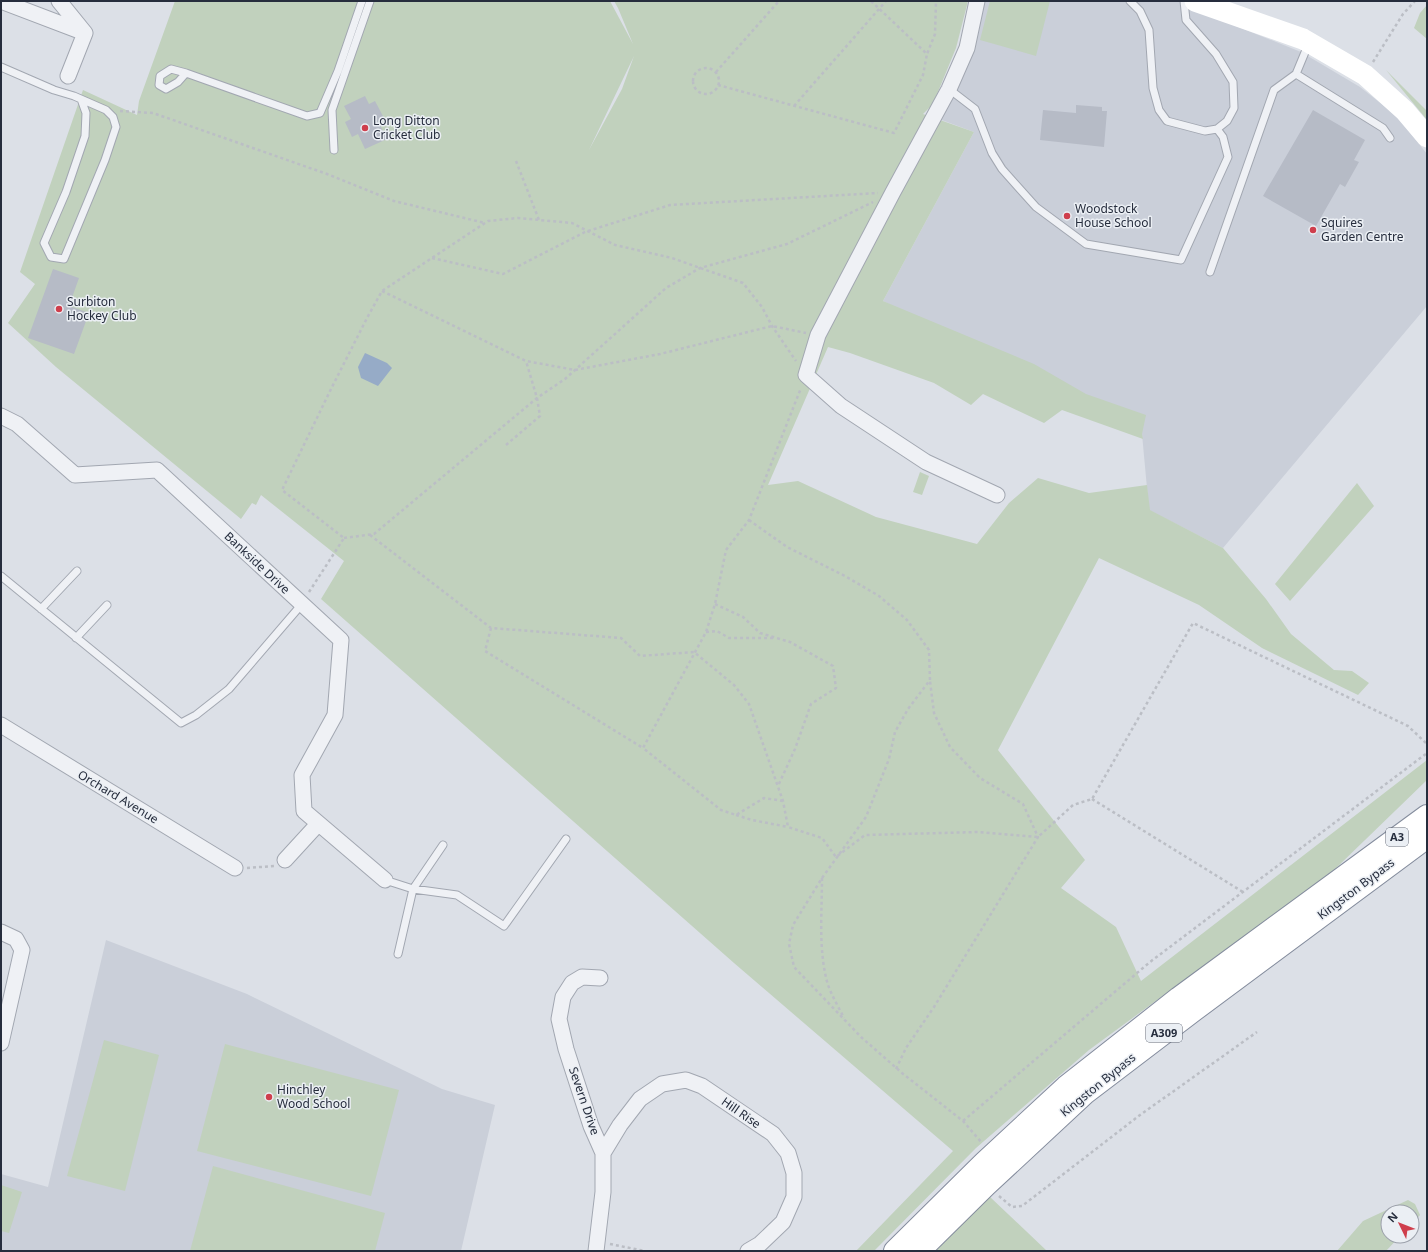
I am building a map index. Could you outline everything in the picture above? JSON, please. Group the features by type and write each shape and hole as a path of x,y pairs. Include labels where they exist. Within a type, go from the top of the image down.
{"highway":[{"name":"A309","path":"1368,859 1427,801"},
{"name":"A3","path":"1368,859 1427,816"},
{"name":"Kingston Bypass","path":"920,1251 986,1185 1085,1093 1427,837"},
{"name":"Kingston Bypass","path":"895,1251 1066,1086 1179,998 1368,859"}],"street":[{"path":"1,1 85,33"},
{"path":"59,1 85,33"},
{"path":"977,1 967,48 949,89 818,335 806,376 840,406 926,462 997,495"},
{"path":"1204,3 1303,39 1365,75 1405,111 1427,137"},
{"path":"68,76 85,33"},
{"name":"Bankside Drive","path":"1,416 17,424 75,475 157,470 341,640 335,715 302,775 304,811 385,880"},
{"name":"Orchard Avenue","path":"1,725 235,868"},
{"path":"285,860 318,824"},
{"path":"1,932 16,939 22,950 1,1043"},
{"name":"Severn Drive","path":"596,1246 603,1192 603,1153 591,1126 568,1056 559,1019 562,997 572,983 582,977 600,978"},
{"name":"Hill Rise","path":"603,1153 620,1125 640,1099 662,1084 686,1080 702,1086 773,1134 788,1153 794,1173 794,1197 783,1222 760,1244 748,1251"}],"lane":[{"path":"186,72 308,116 320,113 338,71 362,1"},
{"path":"334,150 332,110 370,1"},
{"path":"1130,1 1140,11 1149,30 1153,88 1159,110 1167,121 1205,131 1217,129 1228,121 1234,108 1233,82 1216,54 1186,20 1184,1"},
{"path":"1210,272 1274,90 1296,74 1309,42"},
{"path":"1,67 54,90 81,99 106,110 113,117 116,127 106,160 64,258 51,257 44,243 66,192 85,136 86,113 81,99"},
{"path":"1296,74 1383,128 1390,138"},
{"path":"949,89 975,109 992,153 1002,169 1036,206 1048,216 1086,244 1181,260 1228,157 1224,137 1217,129"},
{"path":"41,609 77,571"},
{"path":"1,576 181,723 196,715 229,689 302,604"},
{"path":"76,638 107,605"},
{"path":"385,880 413,889 457,895 504,926 566,839"},
{"path":"398,954 413,889 443,845"}],"path":[{"path":"716,72 779,1"},
{"path":"871,1 927,54"},
{"path":"794,106 886,1"},
{"path":"718,85 894,133 923,75 927,54 935,34 936,1"},
{"path":"1365,75 1403,14 1415,1"},
{"path":"708,68 716,72 719,81 713,92 705,94 697,91 693,84 694,76 700,69 708,68"},
{"path":"106,110 153,113 327,174 394,201 485,223"},
{"path":"516,161 539,220"},
{"path":"432,258 503,274 588,232 670,205 893,192"},
{"path":"643,748 706,632 715,604 726,550 749,520 806,376 772,326 762,307 743,283 700,268 672,258 615,245 572,223 518,218 488,221 382,291 334,382 282,490 344,538 374,534 537,398 565,380 666,288 700,268 787,244 893,192"},
{"path":"382,291 526,362 575,370 660,354 772,326 818,335"},
{"path":"506,445 540,416 537,398 526,362"},
{"path":"749,520 787,547 845,576 879,596 907,620 929,650 930,680 934,713 950,747 980,778 1022,804 1038,837"},
{"path":"370,535 491,628 621,638 640,656 694,652 734,685 749,704 783,801 788,826"},
{"path":"302,604 344,538"},
{"path":"715,604 743,617 760,633 790,642 833,666 836,688 811,704 778,786"},
{"path":"896,1069 906,1048 934,1007 1038,837 1073,805 1092,799 1193,622 1408,726 1427,744"},
{"path":"491,628 485,651 643,748 720,810 752,820 788,826 822,838 836,857"},
{"path":"706,632 717,631 729,638 776,638"},
{"path":"930,680 908,709 895,732 889,759 866,817 836,857 793,925 789,944 794,967 845,1021 896,1069 963,1121 993,1156"},
{"path":"963,1121 1150,962 1427,754"},
{"path":"736,815 764,798 783,801"},
{"path":"1092,799 1243,892"},
{"path":"836,857 865,835 979,832 1038,837"},
{"path":"235,868 279,866 285,860"},
{"path":"822,878 821,926 823,961 829,986 845,1021"},
{"path":"986,1185 1012,1207 1022,1206 1140,1115 1257,1032"},
{"path":"596,1246 645,1251"}],"shaded area":[{"path":"983,1 1183,1 1216,18 1301,52 1360,87 1397,116 1427,154 1427,306 1223,548 1149,510 1142,434 883,301 974,132 939,119"},
{"name":"Hinchley Wood School","path":"106,940 247,994 442,1089 495,1105 461,1251 1,1251 1,1174 48,1187"}],"green space":[{"path":"175,1 610,1 633,44 614,1 968,1 956,48 933,104 923,114 974,132 883,301 1034,364 1086,394 1146,415 1142,434 1143,439 1062,410 1044,423 983,394 971,405 934,383 850,353 828,347 768,485 798,481 876,517 977,544 1009,503 1038,478 1089,493 1147,485 1150,510 1223,548 1266,599 1291,634 1334,670 1352,671 1369,683 1358,695 1262,648 1199,605 1099,558 998,750 1085,860 1061,888 1116,927 1141,981 1427,760 1427,780 1334,870 1089,1050 976,1148 874,1251 856,1251 953,1151 734,963 321,599 344,561 261,495 256,505 252,503 241,519 56,367 8,323 35,284 20,272 83,90 137,115 139,101","holes":["634,56 622,89 589,150"]},
{"path":"990,1 1050,1 1036,56 980,40"},
{"path":"1427,5 1427,39 1414,28 1420,13"},
{"path":"1386,70 1427,111 1427,120"},
{"path":"920,472 929,476 922,495 913,492"},
{"path":"1357,483 1374,506 1290,601 1275,584"},
{"path":"104,1040 159,1055 125,1191 67,1176"},
{"path":"225,1044 399,1090 371,1196 197,1151"},
{"path":"213,1166 385,1213 375,1251 190,1251"},
{"path":"1,1185 22,1192 9,1233 1,1231"},
{"path":"989,1196 1047,1251 933,1251"},
{"path":"1408,1200 1415,1204 1399,1204"},
{"path":"1380,1213 1380,1244 1393,1244 1386,1251 1337,1251 1363,1221"}],"water":[{"path":"365,353 387,363 392,368 378,386 361,378 358,367"}],"building":[{"name":"Long Ditton Cricket Club","path":"365,96 369,104 375,101 384,118 378,121 387,139 365,149 358,134 352,137 345,122 351,119 344,106"},
{"path":"1076,105 1102,107 1102,111 1107,111 1104,147 1040,140 1043,110 1076,113"},
{"path":"1313,110 1365,140 1354,160 1359,162 1345,187 1340,184 1316,226 1263,196"},
{"name":"Surbiton Hockey Club","path":"53,269 79,278 69,306 89,313 74,354 28,338"}],"place":[{"name":"Long Ditton Cricket Club","path":"365,128"},
{"name":"Woodstock House School","path":"1067,216"},
{"name":"Squires Garden Centre","path":"1313,230"},
{"name":"Surbiton Hockey Club","path":"59,309"},
{"name":"Hinchley Wood School","path":"269,1097"}]}
